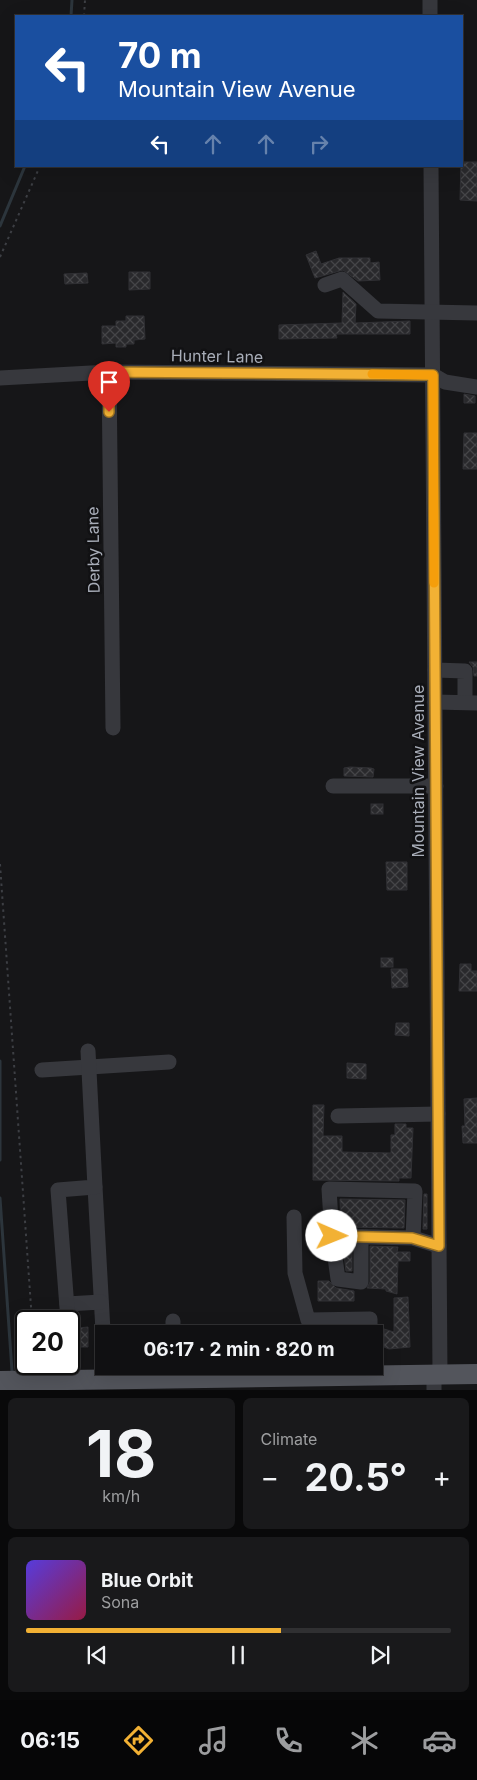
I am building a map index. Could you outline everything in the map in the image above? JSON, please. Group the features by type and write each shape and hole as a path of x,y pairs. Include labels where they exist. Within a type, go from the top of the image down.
{"main road":[{"path":"383,1373 436,1380 477,1374"},
{"path":"0,1381 66,1383 98,1375"}],"street":[{"path":"430,0 430,15"},
{"name":"Mountain View Avenue","path":"431,167 439,1246 436,1380"},
{"path":"325,285 342,279 378,312 477,312"},
{"name":"Hunter Lane","path":"0,378 109,372 433,375 446,382 477,387"},
{"name":"Derby Lane","path":"109,372 113,728"},
{"path":"435,670 466,671 471,702 435,702"},
{"path":"333,786 436,786"},
{"path":"88,1051 102,1325"},
{"path":"42,1070 169,1062"},
{"path":"338,1116 438,1114"},
{"path":"67,1310 58,1190 95,1187"},
{"path":"360,1236 360,1282 338,1279 332,1236 329,1189 415,1191 412,1238"},
{"path":"294,1217 295,1273 308,1320 370,1319 370,1325"},
{"path":"332,1236 412,1238 439,1246"},
{"path":"66,1304 101,1302"}],"path":[{"path":"84,15 85,0"},
{"path":"0,258 40,167"},
{"path":"0,864 31,1310"}],"building":[{"path":"463,162 477,162 477,201 460,200 461,167 463,167"},
{"path":"316,251 321,264 339,258 370,258 370,263 379,262 380,280 358,281 343,270 315,278 306,255"},
{"path":"129,272 150,272 150,289 129,290"},
{"path":"87,273 88,283 65,284 64,274"},
{"path":"343,292 356,304 355,323 410,321 410,334 336,334 337,338 279,339 279,325 342,323"},
{"path":"126,316 144,316 145,339 134,340 134,344 126,344 126,347 116,347 116,343 102,344 102,326 116,326 116,321 126,321"},
{"path":"464,394 475,396 475,403 464,403"},
{"path":"464,433 477,433 477,469 463,469"},
{"path":"469,662 477,662 477,676 474,676 473,667"},
{"path":"344,768 374,769 373,777 344,776"},
{"path":"371,804 383,804 383,814 371,814"},
{"path":"386,862 407,862 407,890 387,890"},
{"path":"381,958 393,958 393,967 381,967"},
{"path":"460,964 471,964 471,971 477,971 477,991 459,991"},
{"path":"391,969 407,969 408,987 392,988"},
{"path":"396,1023 409,1023 409,1036 395,1035"},
{"path":"347,1063 366,1064 366,1079 347,1078"},
{"path":"477,1098 477,1143 463,1143 462,1126 465,1126 464,1099"},
{"path":"313,1105 324,1105 323,1136 342,1136 342,1152 391,1153 391,1135 395,1135 395,1124 406,1124 406,1128 413,1128 411,1178 399,1178 399,1181 313,1180"},
{"path":"424,1194 427,1194 427,1229 423,1229"},
{"path":"340,1199 405,1200 404,1228 341,1227"},
{"path":"343,1246 352,1246 352,1271 346,1271"},
{"path":"370,1246 398,1247 397,1252 410,1252 410,1261 398,1261 397,1294 386,1291 386,1289 367,1288 370,1282"},
{"path":"318,1281 329,1281 336,1288 354,1291 354,1301 318,1301"},
{"path":"408,1297 410,1347 389,1349 384,1347 384,1329 394,1332 394,1298"},
{"path":"88,1327 88,1347 80,1347 80,1328"}],"waterway":[{"path":"71,15 72,0"},
{"path":"0,226 25,167"},
{"path":"0,1061 0,1160"},
{"path":"0,1198 12,1371"}],"slow traffic":[{"path":"372,374 433,375 434,583"}],"route":[{"path":"109,412 109,372 433,375 439,1246 412,1238 332,1236"}]}
